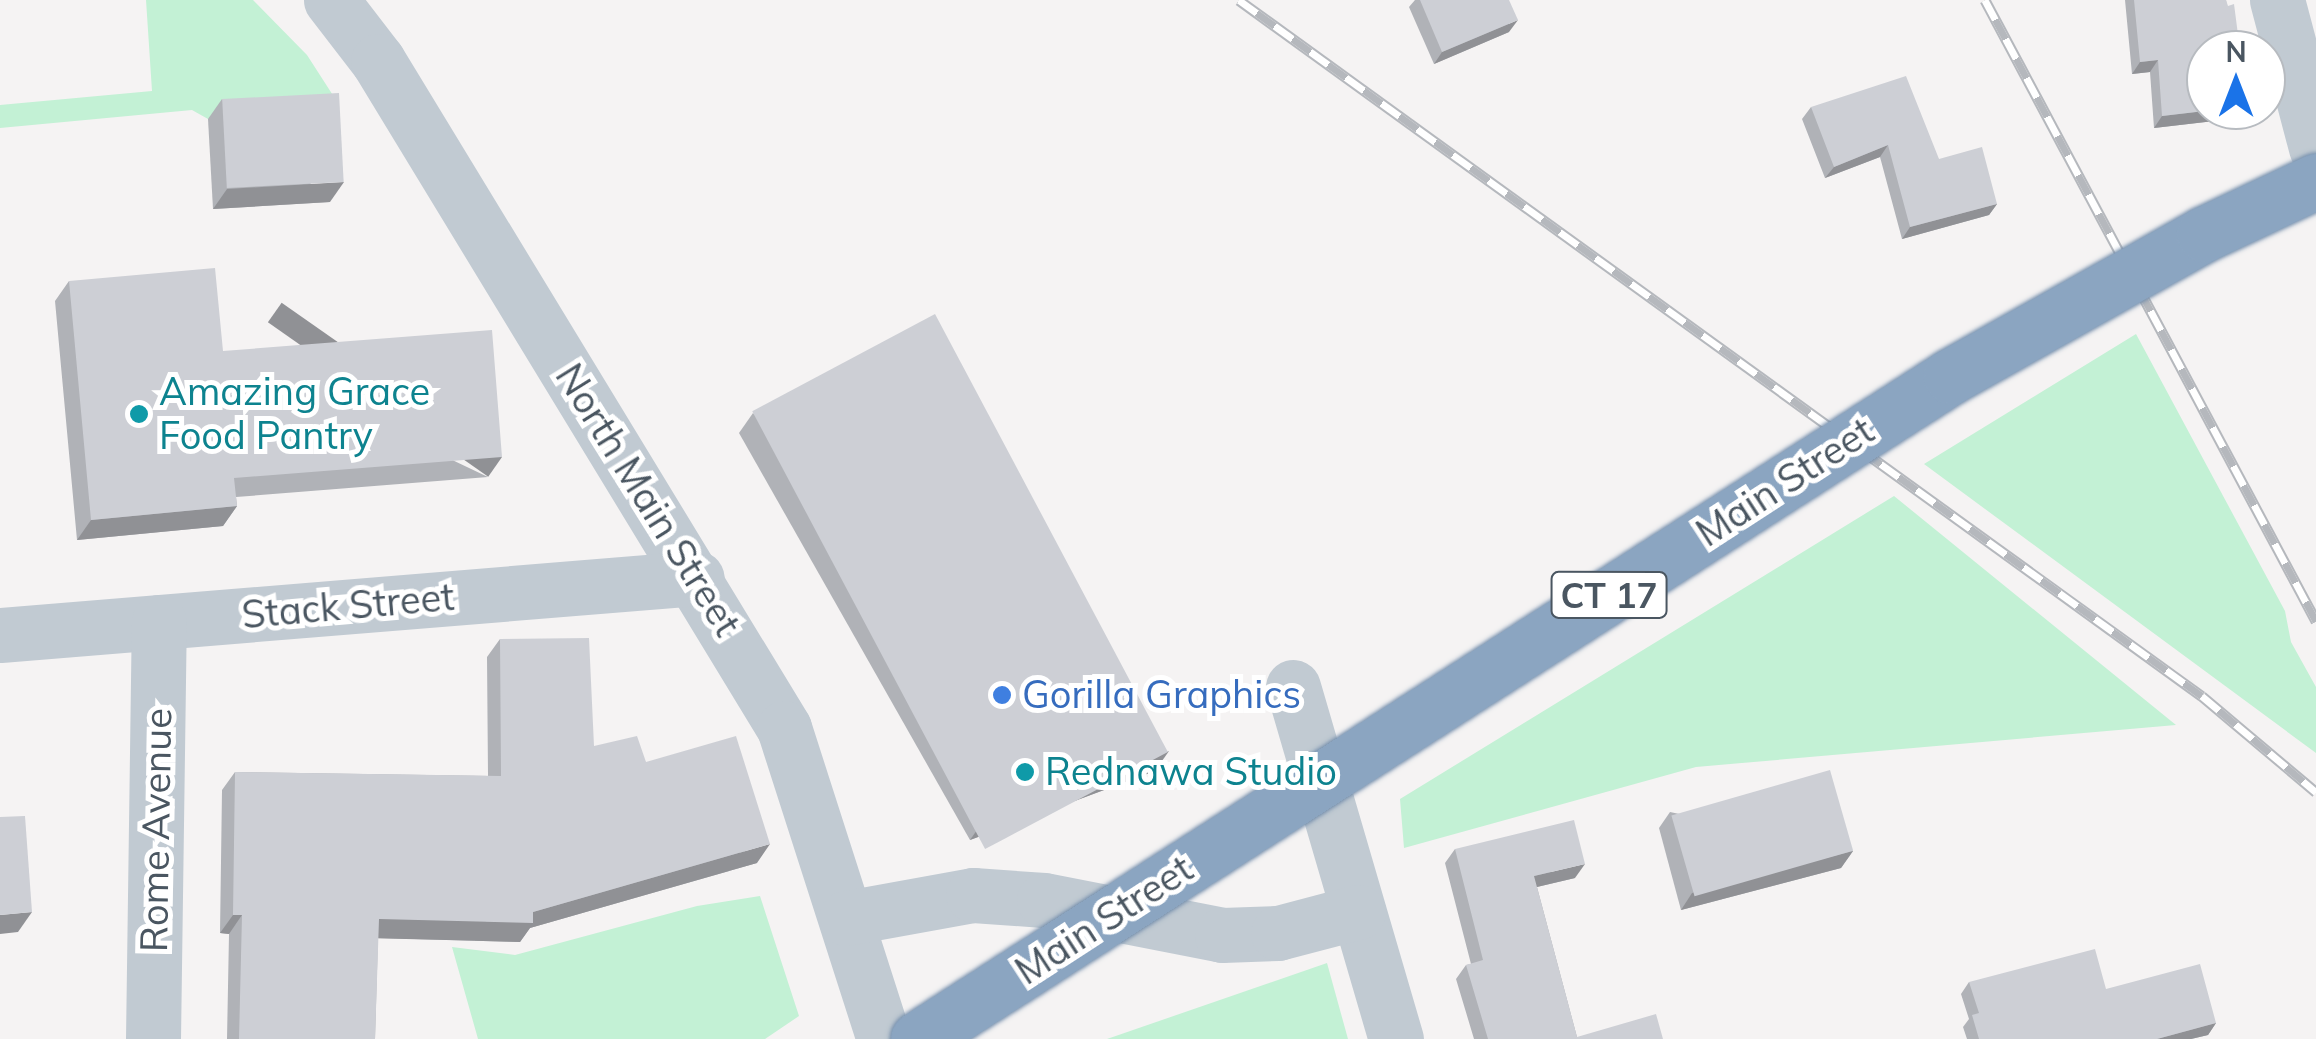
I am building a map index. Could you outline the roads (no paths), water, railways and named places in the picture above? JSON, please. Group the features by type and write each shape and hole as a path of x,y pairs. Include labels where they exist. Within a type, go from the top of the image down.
{"highway":[{"name":"Main Street","path":"918,1039 1950,376 2204,234 2316,181"}],"street":[{"name":"North Main Street","path":"330,0 378,61 697,578 784,728 884,1039"},
{"path":"2277,0 2316,148"},
{"name":"Stack Street","path":"0,635 697,578"},
{"name":"Rome Avenue","path":"153,1039 160,622"},
{"path":"1293,688 1396,1039"},
{"path":"846,918 974,895 1044,900 1222,935 1278,934 1358,912"}],"railway":[{"path":"1239,0 2202,696 2316,792"},
{"path":"1985,0 2316,621"}],"place":[{"name":"Amazing Grace Food Pantry","path":"139,414"},
{"name":"Gorilla Graphics","path":"1002,695"},
{"name":"Rednawa Studio","path":"1025,772"}]}
